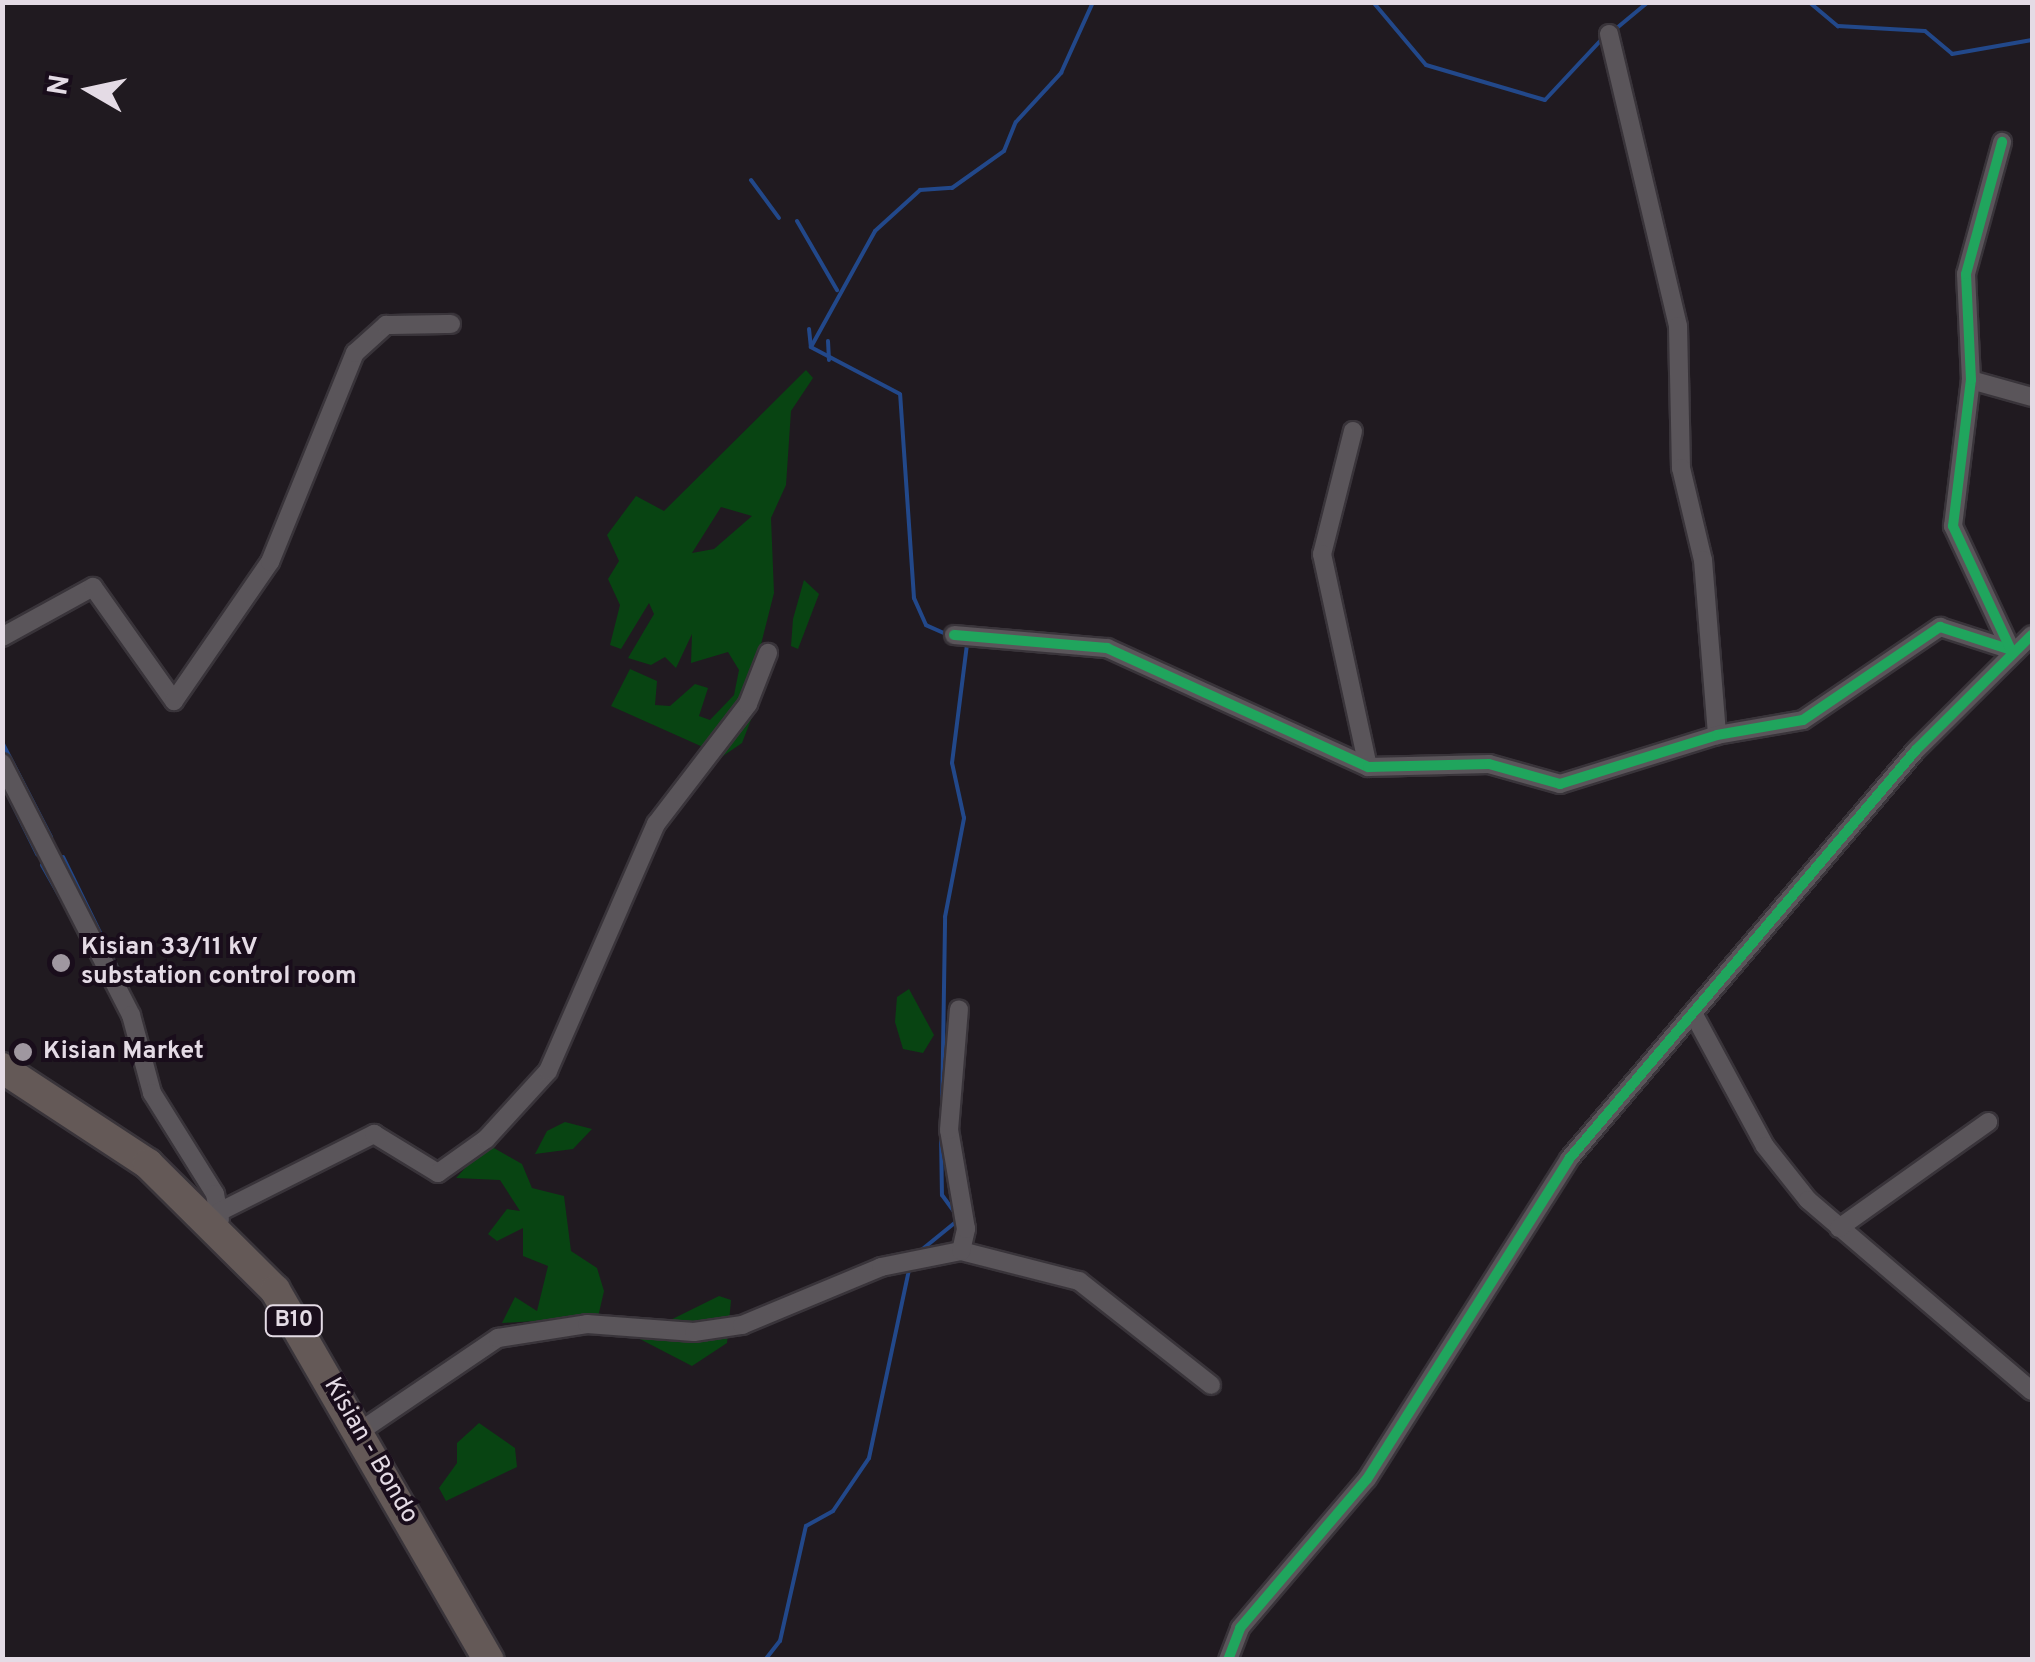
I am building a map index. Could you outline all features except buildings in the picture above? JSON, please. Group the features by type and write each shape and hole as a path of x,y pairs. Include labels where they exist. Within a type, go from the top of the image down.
{"highway":[{"name":"Kisian - Bondo","path":"2,1068 96,1124 221,1221 274,1290 359,1432 481,1655"}],"street":[{"path":"1609,34 1678,326 1681,468 1702,560 1718,735"},
{"path":"2002,142 1966,274 1971,380 1953,526 2011,650"},
{"path":"2,638 93,587 174,701 270,562 355,353 386,325 452,324"},
{"path":"1971,380 2032,397"},
{"path":"1353,430 1322,554 1368,767"},
{"path":"954,635 1107,648 1368,767 1488,764 1560,784 1718,735 1802,720 1940,628 2011,650"},
{"path":"1228,1660 1240,1628 1367,1479 1569,1158 2011,650 2032,635"},
{"path":"2,764 131,1016 152,1093 221,1221 374,1134 438,1173 486,1138 548,1071 656,824 748,704 768,653"},
{"path":"960,1010 949,1130 966,1229 961,1251"},
{"path":"1693,1012 1765,1146 1838,1228 2032,1391"},
{"path":"1838,1228 1988,1122"},
{"path":"359,1432 498,1338 587,1324 694,1332 742,1325 882,1266 961,1251 1079,1281 1211,1385"}],"green space":[{"path":"806,370 813,378 791,411 786,485 771,518 774,593 757,660 768,676 742,743 723,756 611,706 630,669 657,681 655,705 670,706 695,684 708,688 699,716 710,720 734,695 739,670 728,652 691,663 692,634 676,668 665,657 651,665 628,658 654,614 649,603 621,649 610,645 620,605 608,579 619,561 607,535 636,496 664,511","holes":["721,507 752,516 714,549 692,553"]},
{"path":"804,580 819,594 798,649 791,646 793,619"},
{"path":"909,989 934,1035 923,1053 903,1049 895,1022 897,997"},
{"path":"565,1122 592,1129 573,1149 535,1154 547,1131"},
{"path":"487,1144 522,1164 532,1188 564,1196 571,1251 597,1268 604,1291 598,1317 502,1323 515,1297 537,1311 548,1266 523,1256 523,1228 497,1241 488,1234 507,1209 520,1211 500,1180 456,1178"},
{"path":"719,1296 731,1300 727,1343 692,1366 636,1337"},
{"path":"479,1423 515,1448 517,1467 446,1501 439,1488 457,1463 457,1443"}],"waterway":[{"path":"946,634 926,625 914,598 900,394 811,347 875,231 920,190 952,188 1004,151 1016,122 1061,73 1093,2"},
{"path":"1373,2 1426,65 1545,100 1604,37"},
{"path":"1612,32 1648,2"},
{"path":"1809,2 1838,26 1925,31 1952,54 2032,40"},
{"path":"751,180 779,218"},
{"path":"797,221 837,290"},
{"path":"809,329 811,347"},
{"path":"828,341 829,360"},
{"path":"942,1115 945,917 964,818 952,763 967,644"},
{"path":"2,742 51,837"},
{"path":"2,783 6,790"},
{"path":"9,797 37,854"},
{"path":"63,857 135,1004"},
{"path":"42,865 72,918"},
{"path":"98,970 104,981"},
{"path":"941,1134 942,1195 955,1213"},
{"path":"914,1256 957,1221"},
{"path":"765,1660 780,1641 806,1526 833,1511 869,1458 909,1270"}],"cycle path":[{"path":"954,635 1107,648 1368,767 1489,764 1560,784 1717,735 1803,720 1940,627 2011,650 1953,526 1971,380 1966,274 2002,142"},
{"path":"1228,1660 1240,1628 1367,1479 1569,1159 1916,750 2032,635"}],"place":[{"name":"Kisian 33/11 kV substation control room","path":"61,963"},
{"name":"Kisian Market","path":"23,1052"}]}
